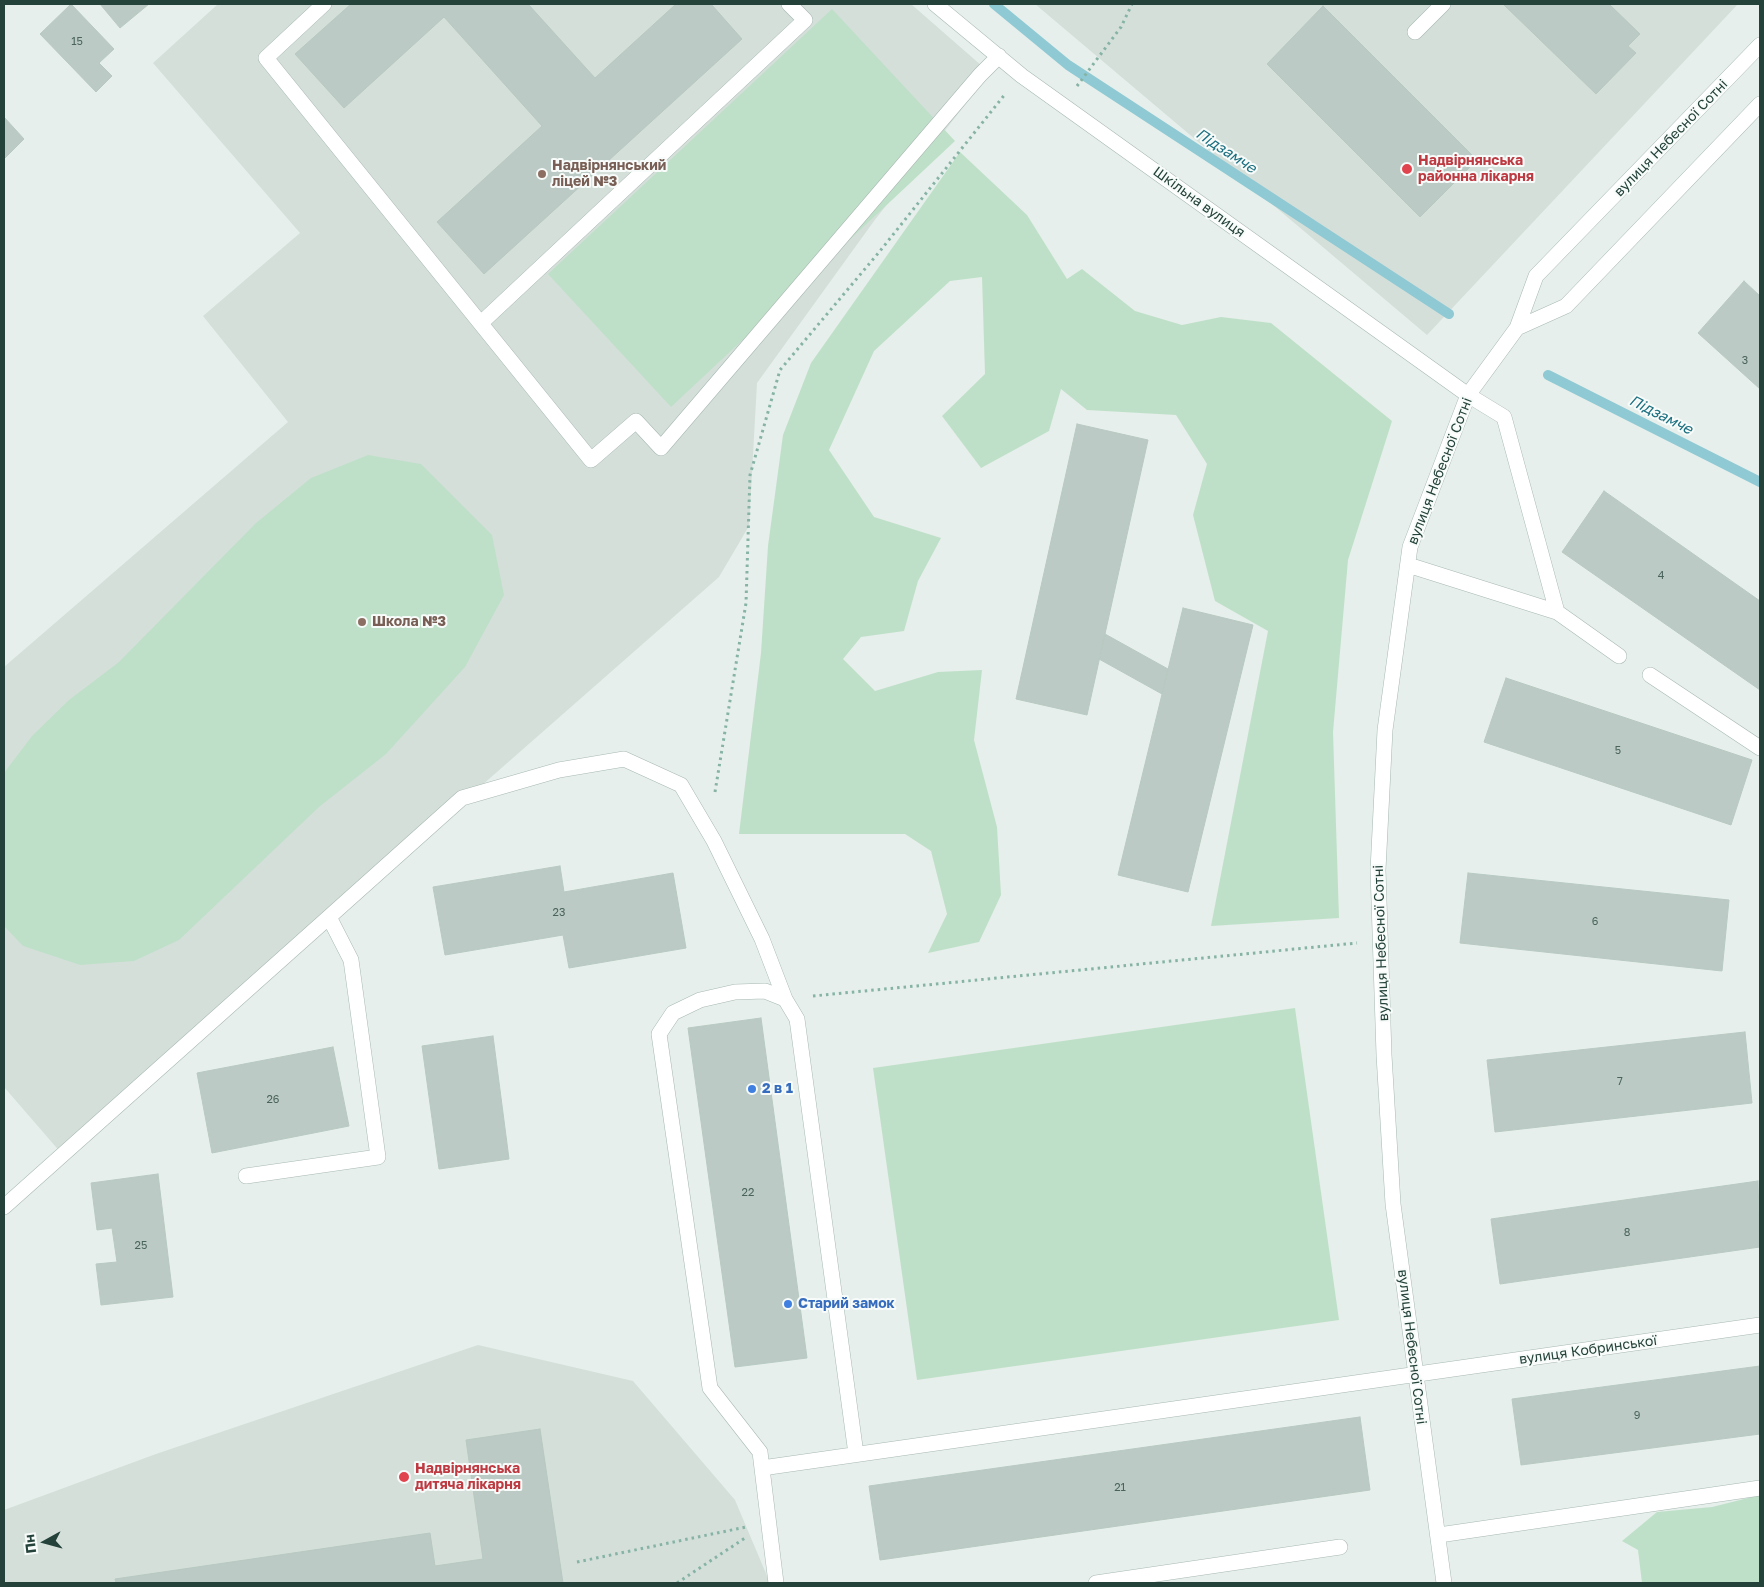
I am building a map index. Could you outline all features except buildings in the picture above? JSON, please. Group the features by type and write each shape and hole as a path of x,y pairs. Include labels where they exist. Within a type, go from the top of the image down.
{"street":[{"path":"324,4 266,58 591,460 636,421 661,448 980,75 999,56"},
{"path":"481,323 805,20 789,4"},
{"name":"Шкільна вулиця","path":"935,4 1022,76 1468,395 1504,417 1557,612"},
{"path":"1416,32 1443,4"},
{"name":"вулиця Небесної Сотні","path":"1444,1583 1393,1204 1384,1055 1378,870 1385,730 1410,547 1468,395 1517,328 1536,276 1760,45"},
{"name":"вулиця Небесної Сотні","path":"1517,328 1566,306 1760,104"},
{"path":"1408,565 1557,612 1619,656"},
{"path":"1650,675 1760,748"},
{"path":"4,1206 462,798 559,770 624,760 680,785 714,841 754,923 785,999 797,1019 856,1454"},
{"path":"246,1176 378,1157 350,960 329,917"},
{"path":"776,1583 760,1452 710,1388 659,1034 673,1013 700,1000 735,992 765,990 785,999"},
{"name":"вулиця Кобринської","path":"762,1468 1760,1325"},
{"path":"1439,1535 1760,1488"},
{"path":"1096,1583 1340,1548"}],"path":[{"path":"1076,88 1121,28 1132,4"},
{"path":"716,801 715,791 746,604 750,475 780,370 880,251 1022,76"},
{"path":"785,999 1381,941"},
{"path":"577,1562 768,1523"},
{"path":"677,1583 768,1523"}],"shaded area":[{"name":"Школа №3","path":"218,4 911,4 990,73 874,221 757,383 749,526 719,577 62,1154 4,1087 4,667 288,422 203,316 300,233 153,63"},
{"name":"Надвірнянська районна лікарня","path":"1035,4 1738,4 1427,335"},
{"name":"Надвірнянська дитяча лікарня","path":"478,1345 633,1381 735,1500 770,1583 4,1583 4,1510 156,1454"}],"green space":[{"path":"832,9 955,141 671,407 548,274"},
{"path":"960,152 1027,215 1067,279 1082,269 1135,311 1182,325 1221,317 1271,323 1392,421 1348,560 1333,732 1339,918 1211,926 1268,631 1215,601 1193,515 1207,464 1176,415 1087,410 1061,389 1049,431 981,468 942,416 985,374 982,277 950,281 874,351 829,450 874,517 941,538 918,581 904,631 861,637 843,659 875,691 938,672 982,670 974,740 997,827 1001,895 979,942 928,953 947,914 931,851 905,834 739,834 761,653 768,546 783,435 811,363"},
{"path":"368,455 421,464 492,535 504,595 465,667 386,754 319,807 179,940 134,961 80,965 23,946 4,926 4,773 32,736 69,700 119,662 256,523 311,478"},
{"path":"1295,1008 1339,1320 917,1380 873,1068"},
{"path":"1760,1495 1760,1583 1642,1583 1638,1550 1622,1541 1657,1512 1712,1507"}],"waterway":[{"name":"Підзамче","path":"994,4 1068,65 1449,314"},
{"name":"Підзамче","path":"1548,375 1760,482"}],"place":[{"name":"Надвірнянська районна лікарня","path":"1407,169"},
{"name":"Надвірнянський ліцей №3","path":"542,174"},
{"name":"Школа №3","path":"362,622"},
{"name":"2 в 1","path":"752,1089"},
{"name":"Старий замок","path":"788,1304"},
{"name":"Надвірнянська дитяча лікарня","path":"404,1477"}]}
